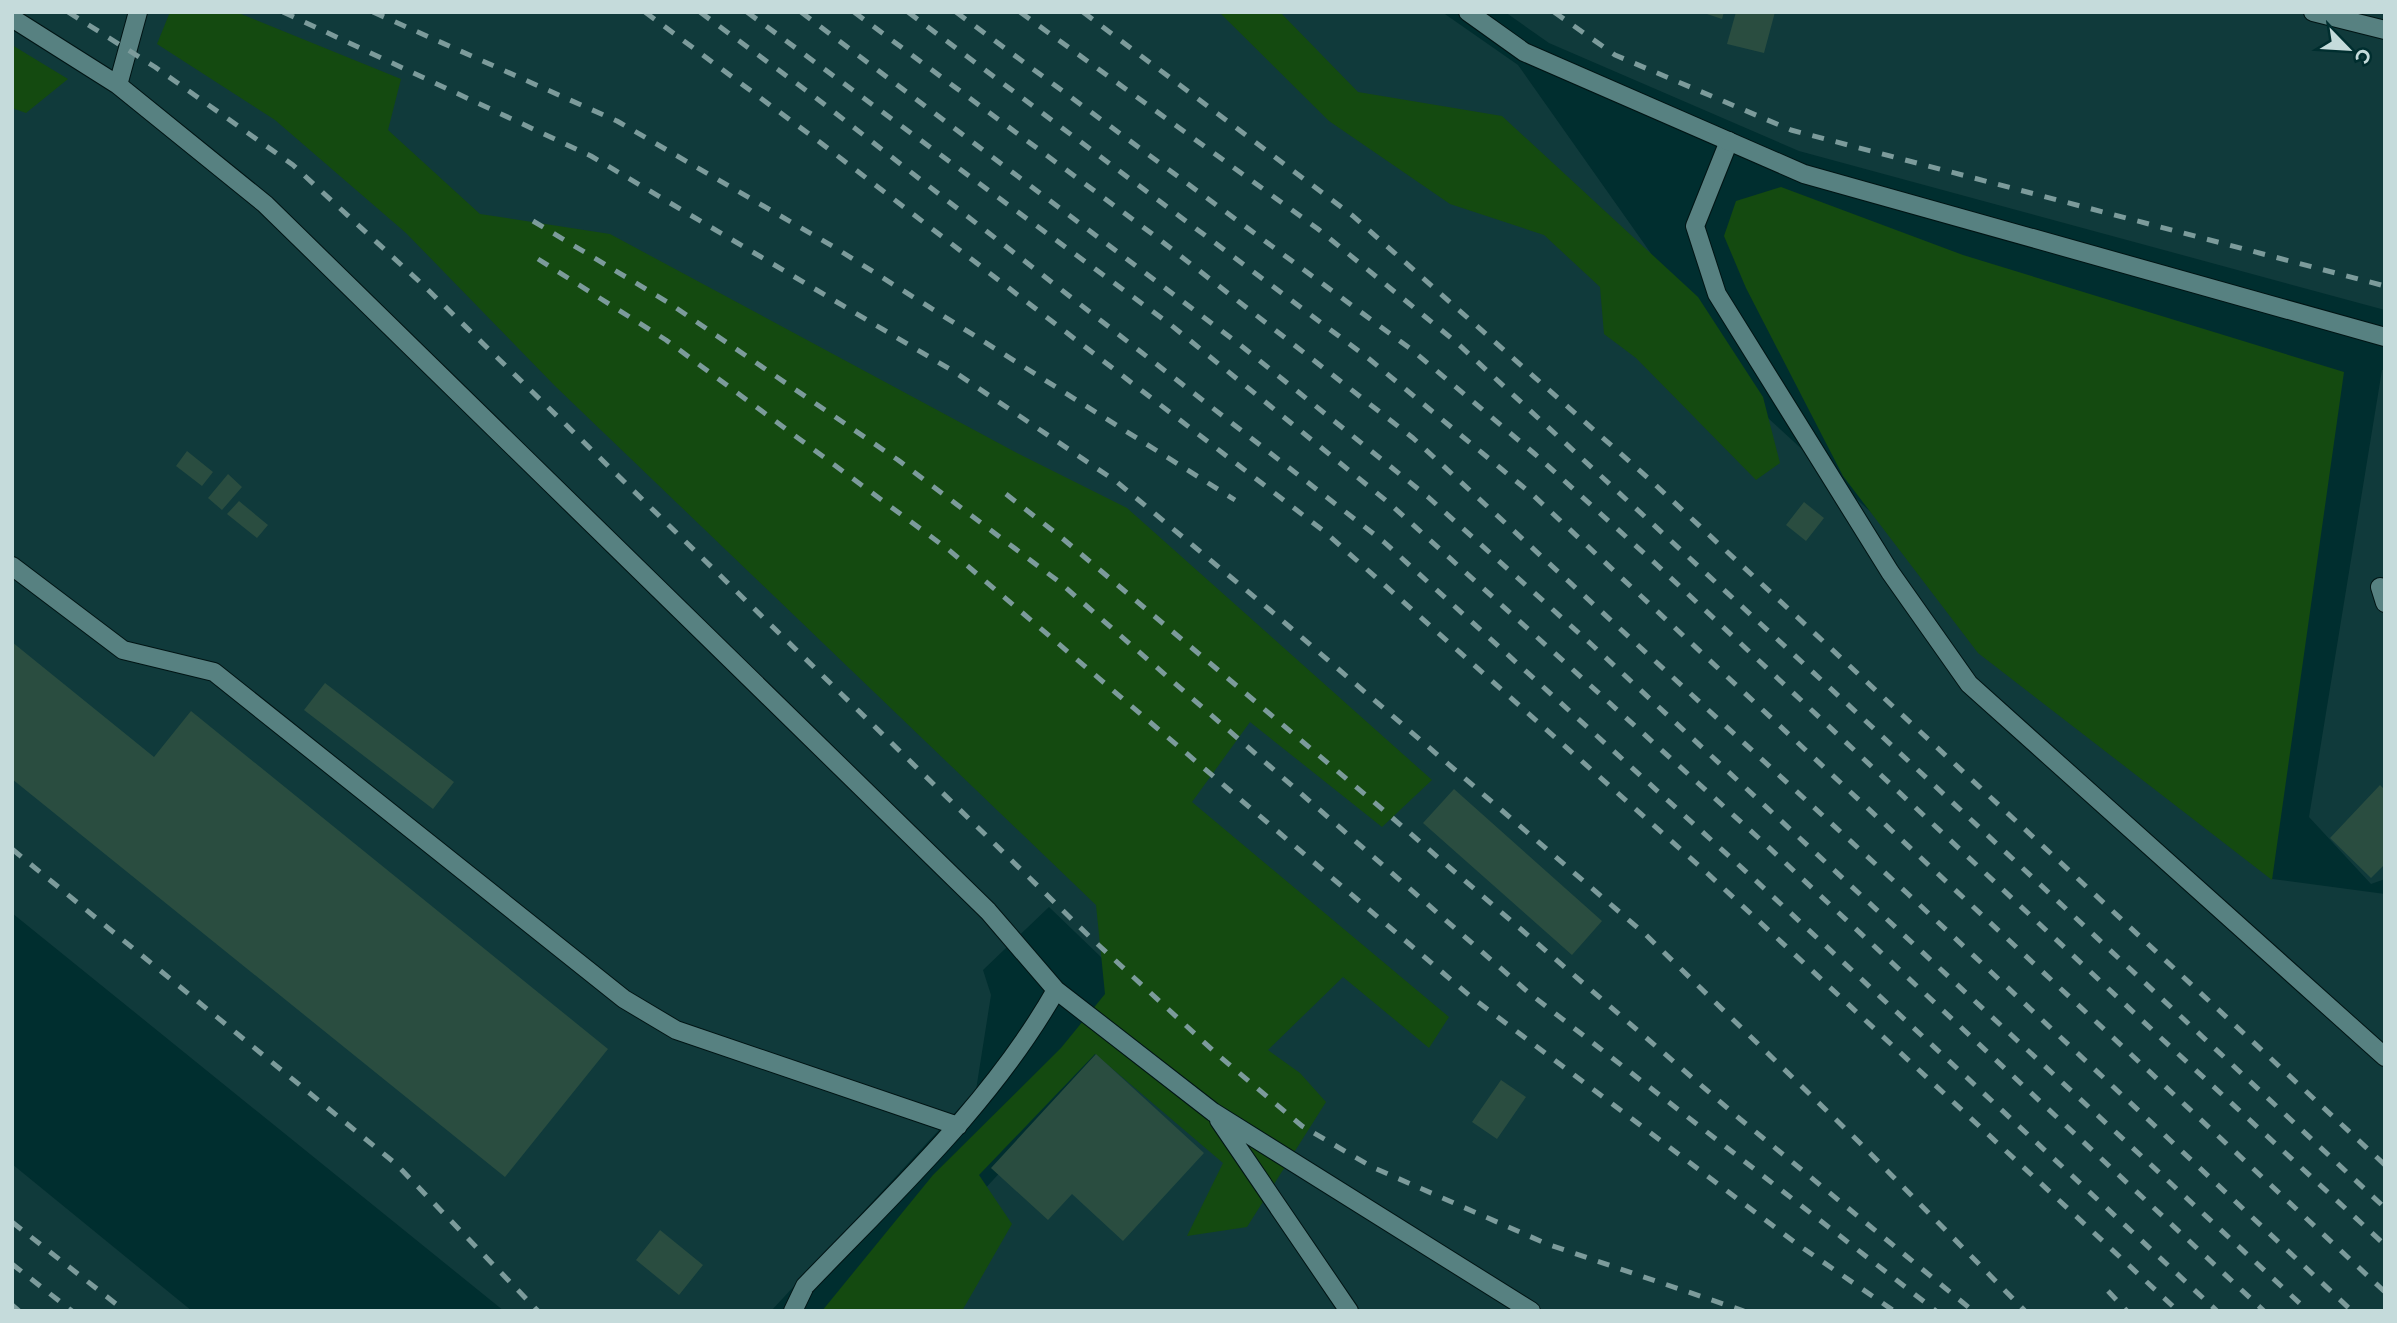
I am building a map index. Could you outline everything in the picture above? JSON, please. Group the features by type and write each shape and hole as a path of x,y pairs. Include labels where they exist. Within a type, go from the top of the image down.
{"street":[{"path":"118,85 138,12"},
{"path":"1468,12 1524,52 1804,174 2385,337"},
{"path":"2313,12 2385,30"},
{"path":"12,18 118,85 265,204 988,911 1056,990 1213,1112 1531,1311"},
{"path":"1729,141 1695,226 1717,294 1890,572 1969,684 2385,1057"},
{"path":"12,566 123,650 214,672 624,999 676,1030 958,1126"},
{"path":"793,1311 805,1286 958,1126 1035,1026 1056,990"},
{"path":"1213,1112 1349,1311"}],"shaded area":[{"path":"12,12 1442,12 1518,65 1650,252 1710,365 2272,879 2385,894 2385,1311 872,1311 1153,1007 1049,907 983,970 991,995 976,1090 771,1311 504,1311 12,913"},
{"path":"1505,12 2385,12 2385,310 1799,151 1549,43"},
{"path":"2382,370 2385,370 2385,879 2371,884 2309,817"},
{"path":"12,1164 192,1311 12,1311"}],"green space":[{"path":"170,12 236,12 401,79 388,130 480,214 610,234 1017,453 1127,508 1432,780 1382,827 1250,722 1192,802 1449,1017 1429,1048 1343,977 1268,1050 1300,1073 1326,1102 1247,1227 1187,1236 1223,1163 1095,1054 979,1175 1012,1224 962,1311 822,1311 933,1175 1061,1048 1105,994 1096,905 555,386 406,233 275,120 157,44"},
{"path":"1219,12 1280,12 1358,92 1502,116 1698,297 1763,397 1780,463 1756,480 1636,358 1604,334 1600,287 1544,235 1450,204 1329,121"},
{"path":"12,45 68,79 26,113 12,108"},
{"path":"1781,187 1963,255 2344,372 2272,880 1978,653 1843,476 1746,288 1724,236 1736,201"}],"building":[{"path":"1701,12 1724,12 1722,19"},
{"path":"1736,12 1775,12 1764,53 1727,44"},
{"path":"187,451 213,472 202,486 176,466"},
{"path":"228,474 242,487 222,510 208,498"},
{"path":"239,501 268,525 257,538 227,514"},
{"path":"1804,502 1824,518 1806,541 1786,525"},
{"path":"12,642 154,757 191,711 608,1049 505,1177 12,779"},
{"path":"325,683 454,782 433,809 304,710"},
{"path":"2380,785 2385,790 2385,864 2371,878 2330,838"},
{"path":"1454,789 1602,921 1572,955 1423,823"},
{"path":"1096,1054 1204,1153 1123,1241 1072,1194 1048,1220 991,1168"},
{"path":"1501,1080 1526,1097 1497,1139 1472,1122"},
{"path":"660,1230 703,1265 679,1295 636,1260"}],"railway":[{"path":"68,12 155,67 293,165 422,284 1092,939 1219,1056 1302,1126 1372,1167 1547,1244 1744,1311"},
{"path":"283,12 591,156 953,371 1117,482 1270,610 1646,935 1860,1143 2025,1311"},
{"path":"373,12 617,121 834,247 1235,500"},
{"path":"645,12 817,140 1325,532 1706,872 2178,1311"},
{"path":"700,12 811,94 1384,542 1753,878 2217,1311"},
{"path":"747,12 1171,325 1389,503 1763,842 2264,1311"},
{"path":"801,12 1239,344 1428,497 1591,644 2308,1311"},
{"path":"854,12 1155,236 1413,438 1908,894 2352,1311"},
{"path":"908,12 1368,358 1534,496 2385,1292"},
{"path":"956,12 1412,350 1536,455 2385,1245"},
{"path":"1020,12 1318,229 1456,342 1870,725 2385,1208"},
{"path":"1083,12 1353,216 1648,478 2385,1165"},
{"path":"1554,12 1615,55 1791,130 2385,286"},
{"path":"533,221 669,303 898,460 1058,581 1529,993 1936,1311"},
{"path":"538,259 666,340 949,550 1470,996 1797,1244 1894,1311"},
{"path":"1006,494 1062,538 1374,802 1740,1119 1973,1311"},
{"path":"12,849 396,1164 538,1311"},
{"path":"12,1222 125,1311"},
{"path":"12,1264 72,1311"},
{"path":"2108,1291 2127,1311"},
{"path":"12,1305 19,1311"}]}
